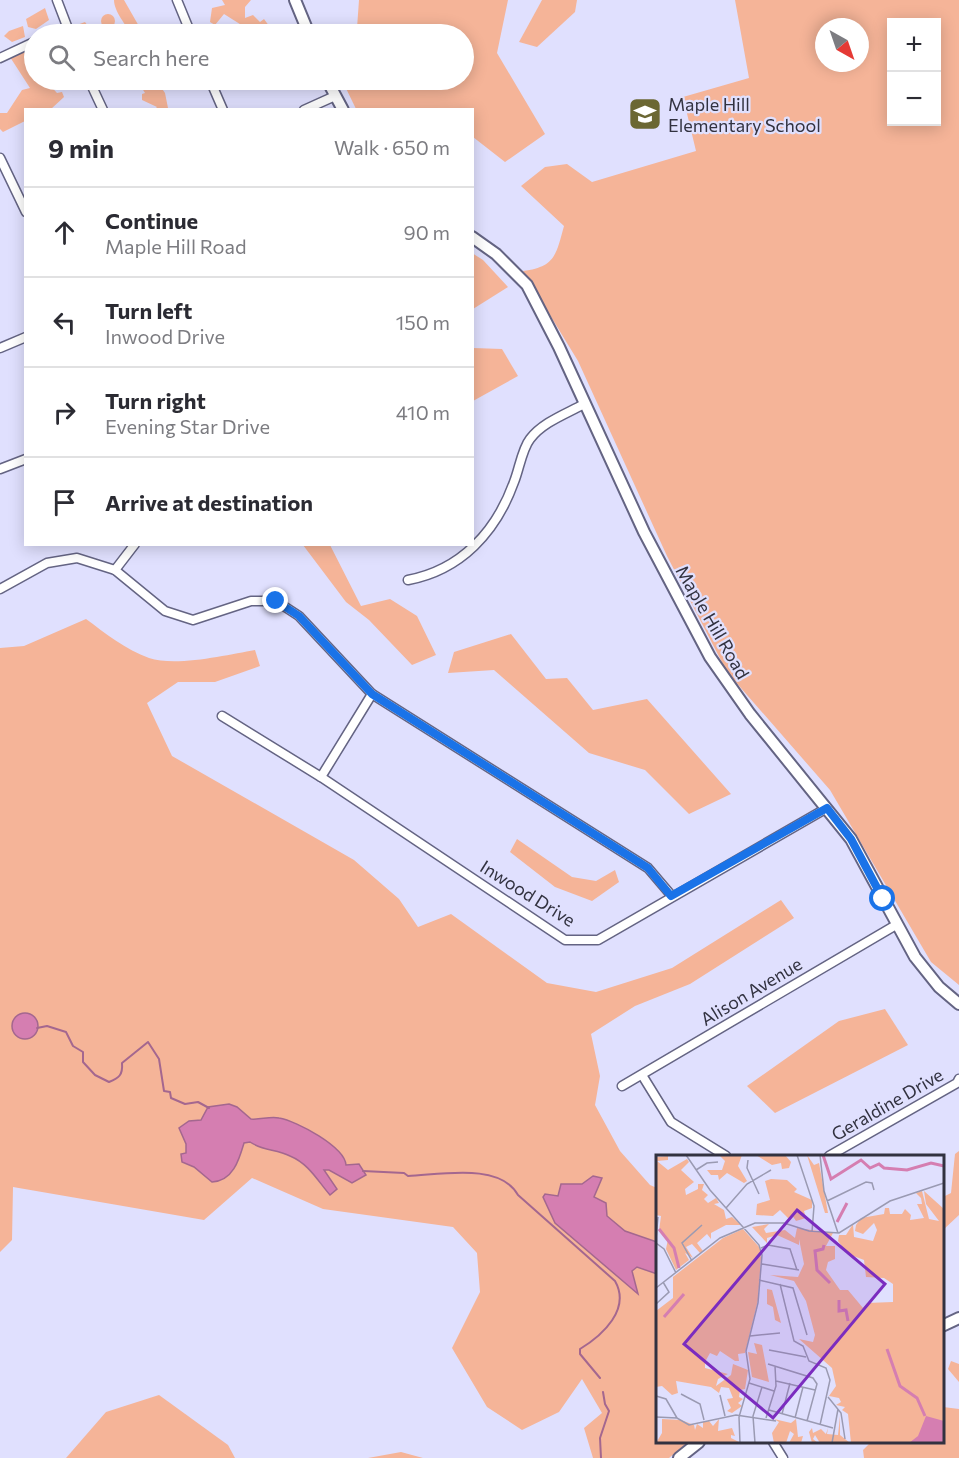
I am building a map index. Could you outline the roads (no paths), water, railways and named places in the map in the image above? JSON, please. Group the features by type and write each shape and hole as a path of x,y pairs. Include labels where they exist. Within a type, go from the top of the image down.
{"street":[{"path":"57,0 66,24"},
{"path":"177,0 187,24"},
{"path":"295,0 305,24"},
{"path":"0,58 24,47"},
{"path":"94,90 102,108"},
{"path":"214,90 222,108"},
{"path":"332,90 342,108"},
{"path":"308,108 335,96"},
{"path":"0,158 24,208"},
{"name":"Maple Hill Road","path":"474,238 496,254 526,285 644,532 710,657 750,714 851,839 915,957 939,987 959,1004"},
{"path":"0,348 24,337"},
{"path":"408,580 429,576 452,565 489,532 506,504 529,440 549,422 584,404"},
{"path":"0,469 24,460"},
{"path":"115,570 133,546"},
{"path":"0,589 47,563 77,558 115,570 165,611 193,620 251,601 276,601 299,616 372,694 648,868 671,896"},
{"path":"321,777 372,694"},
{"name":"Inwood Drive","path":"222,716 321,777 565,940 598,940 827,808"},
{"name":"Alison Avenue","path":"622,1086 896,925"},
{"path":"642,1075 671,1122 724,1155"},
{"name":"Geraldine Drive","path":"831,1155 957,1083 959,1078"},
{"path":"944,1325 959,1318"},
{"path":"679,1458 698,1443"},
{"path":"773,1443 783,1458"}],"waterway":[{"path":"37,1028 47,1026 66,1032 73,1046 83,1052 83,1062 95,1075 109,1082 120,1076 122,1063 148,1042 159,1059 164,1091 170,1092 171,1098 185,1104 198,1102 209,1108"},
{"path":"363,1171 404,1173 408,1176 452,1173 483,1174 498,1178 509,1185 615,1281 620,1301 617,1311 605,1329 580,1349 580,1354 600,1378"},
{"path":"601,1458 600,1438 609,1411 603,1392"}],"place":[{"name":"Maple Hill Elementary School","path":"645,114"}]}
